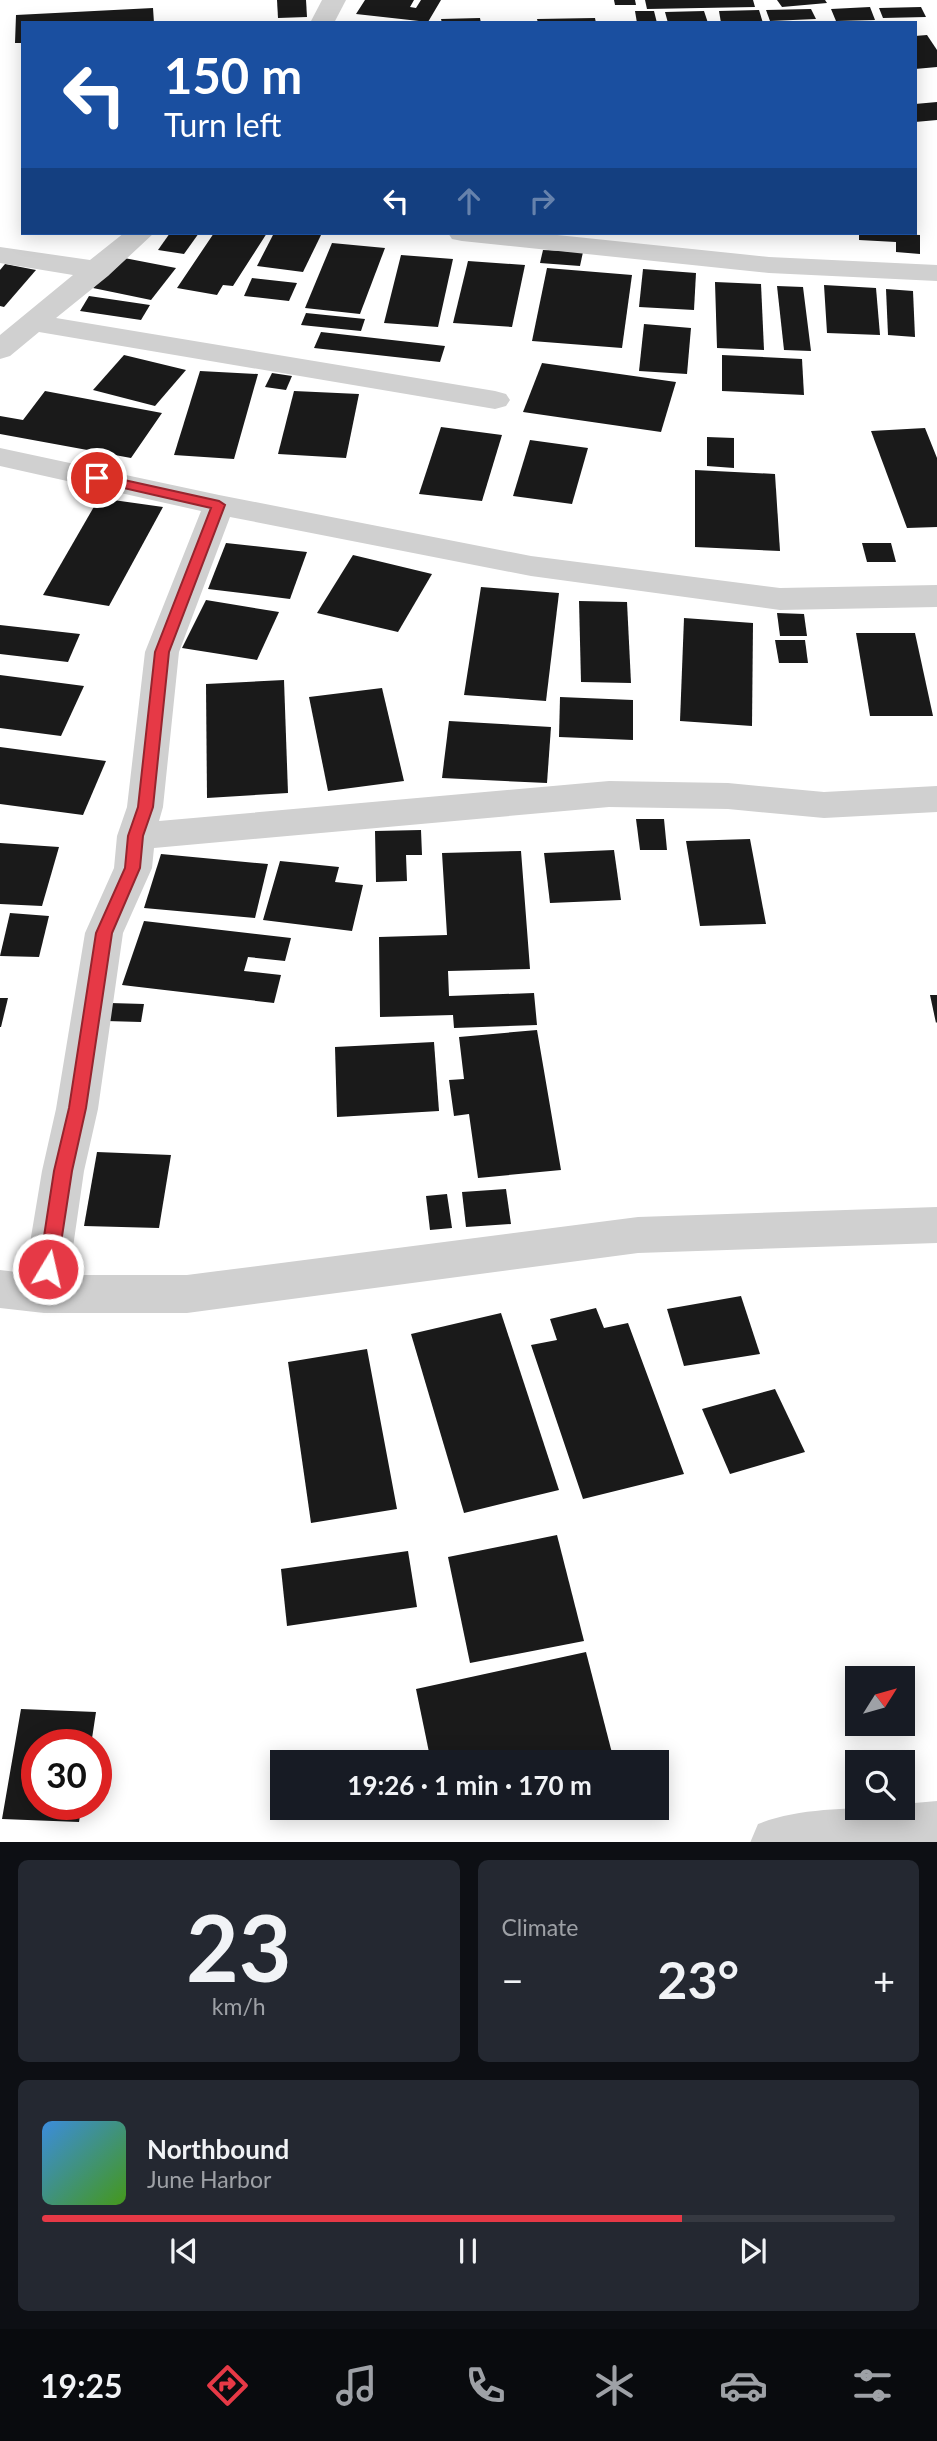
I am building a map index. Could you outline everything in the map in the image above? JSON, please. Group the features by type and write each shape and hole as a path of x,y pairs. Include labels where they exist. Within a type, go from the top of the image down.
{"street":[{"path":"323,21 334,0"},
{"path":"0,351 138,235"},
{"path":"481,235 769,265 937,273"},
{"path":"0,255 98,270"},
{"path":"34,323 495,400"},
{"path":"0,457 219,505 531,566 780,599 937,596"},
{"path":"44,1294 104,933 133,868 136,836 145,807 162,652 219,505"},
{"path":"136,836 609,794 728,796 824,805 937,799"},
{"path":"0,1289 44,1294 187,1294 638,1235 937,1225"},
{"path":"788,1842 937,1828"}],"building":[{"path":"277,0 306,0 307,17 278,18"},
{"path":"365,0 414,0 410,7 416,8 421,0 441,0 429,21 356,14"},
{"path":"614,0 635,0 636,5 615,5"},
{"path":"645,0 753,0 755,7 647,9"},
{"path":"777,0 825,0 827,3 782,7"},
{"path":"870,7 875,20 836,21 831,9"},
{"path":"921,7 926,17 883,18 879,8"},
{"path":"153,8 154,21 21,21 21,43 15,43 16,15"},
{"path":"811,9 816,19 770,21 766,10"},
{"path":"759,10 762,21 721,21 719,11"},
{"path":"635,11 654,11 656,21 637,21"},
{"path":"704,11 707,21 667,21 665,12"},
{"path":"480,18 481,21 442,21"},
{"path":"595,18 596,21 538,21"},
{"path":"927,35 937,50 937,67 917,69 917,36"},
{"path":"937,102 937,120 917,122 917,104"},
{"path":"169,235 198,235 184,254 158,250"},
{"path":"213,235 266,235 233,286 223,285 217,295 177,288"},
{"path":"273,235 321,235 303,272 257,266"},
{"path":"859,235 920,235 920,254 896,252 896,242 859,240"},
{"path":"332,243 385,248 360,314 305,308"},
{"path":"543,250 583,252 580,266 540,263"},
{"path":"401,255 453,259 438,327 384,323"},
{"path":"119,257 176,268 151,300 93,288"},
{"path":"468,261 525,265 512,327 453,323"},
{"path":"5,264 36,270 4,307 0,306 0,270"},
{"path":"547,268 632,275 622,348 532,341"},
{"path":"643,269 696,273 694,310 639,307"},
{"path":"252,278 297,283 289,301 244,296"},
{"path":"715,282 761,284 764,350 717,348"},
{"path":"824,285 876,288 880,335 827,333"},
{"path":"777,286 803,287 811,351 784,350"},
{"path":"886,289 913,291 915,337 888,335"},
{"path":"89,296 150,305 141,320 80,311"},
{"path":"306,313 365,319 361,331 301,325"},
{"path":"644,324 691,328 687,374 639,371"},
{"path":"321,332 445,346 440,362 314,348"},
{"path":"124,355 186,370 155,406 93,390"},
{"path":"722,355 802,359 804,395 722,391"},
{"path":"542,363 676,382 661,432 523,412"},
{"path":"200,371 258,374 234,459 174,455"},
{"path":"272,373 292,376 286,390 265,387"},
{"path":"45,391 162,413 131,458 0,434 0,416 23,420"},
{"path":"294,391 359,394 346,458 278,454"},
{"path":"441,427 502,435 482,501 419,494"},
{"path":"925,428 937,458 937,527 907,528 871,431"},
{"path":"707,437 734,438 734,468 707,466"},
{"path":"530,440 588,448 572,504 513,496"},
{"path":"695,470 775,474 780,551 695,547"},
{"path":"99,498 163,507 109,606 43,595"},
{"path":"226,543 307,552 290,599 208,589"},
{"path":"862,543 891,543 896,562 867,562"},
{"path":"353,555 432,574 398,632 317,613"},
{"path":"481,587 559,593 546,701 464,695"},
{"path":"206,600 279,612 257,660 182,648"},
{"path":"579,601 627,602 631,683 581,682"},
{"path":"777,613 804,614 807,636 780,636"},
{"path":"684,618 753,623 752,726 680,721"},
{"path":"0,625 80,634 68,662 0,654"},
{"path":"856,633 915,633 933,716 870,716"},
{"path":"775,640 805,640 808,663 779,663"},
{"path":"0,675 84,686 61,736 0,728"},
{"path":"284,680 288,793 207,798 206,684"},
{"path":"382,688 404,781 328,791 309,697"},
{"path":"560,697 633,700 633,740 559,737"},
{"path":"449,721 551,727 547,783 442,778"},
{"path":"0,747 106,761 83,815 0,804"},
{"path":"636,819 664,819 667,850 640,850"},
{"path":"421,830 422,855 406,855 407,881 376,882 375,831"},
{"path":"750,839 766,924 700,926 686,841"},
{"path":"0,843 59,847 42,906 0,904"},
{"path":"614,850 621,900 550,903 544,853"},
{"path":"521,851 530,969 448,971 449,996 534,993 537,1025 454,1028 453,1015 380,1017 379,937 447,935 442,853"},
{"path":"161,854 268,864 255,918 144,908"},
{"path":"280,861 339,867 335,882 363,885 352,931 263,920"},
{"path":"10,913 49,916 39,957 0,956"},
{"path":"144,921 291,938 285,961 248,957 244,971 281,975 274,1003 122,985"},
{"path":"930,995 937,995 936,1023"},
{"path":"0,998 8,998 1,1027 0,1027"},
{"path":"110,1003 144,1004 141,1022 106,1021"},
{"path":"537,1030 561,1170 478,1178 469,1114 454,1116 449,1080 464,1079 459,1037"},
{"path":"434,1042 439,1111 337,1117 335,1047"},
{"path":"97,1152 171,1155 159,1228 84,1226"},
{"path":"506,1189 511,1224 466,1227 462,1192"},
{"path":"447,1194 452,1228 430,1230 426,1196"},
{"path":"741,1296 760,1354 684,1366 667,1309"},
{"path":"596,1308 604,1328 628,1323 684,1474 583,1499 531,1345 557,1340 550,1319"},
{"path":"501,1313 559,1490 464,1513 411,1334"},
{"path":"367,1349 397,1509 311,1523 288,1362"},
{"path":"775,1389 805,1452 730,1474 702,1409"},
{"path":"557,1535 584,1641 470,1663 448,1557"},
{"path":"408,1551 417,1607 287,1626 281,1569"},
{"path":"586,1652 611,1750 429,1750 416,1689"},
{"path":"21,1709 96,1712 93,1729 21,1729 21,1820 2,1819"},
{"path":"28,1820 79,1820 79,1822"}],"route":[{"path":"48,1269 63,1171 77,1108 104,933 133,868 136,836 145,807 162,652 219,505 97,478"}]}
